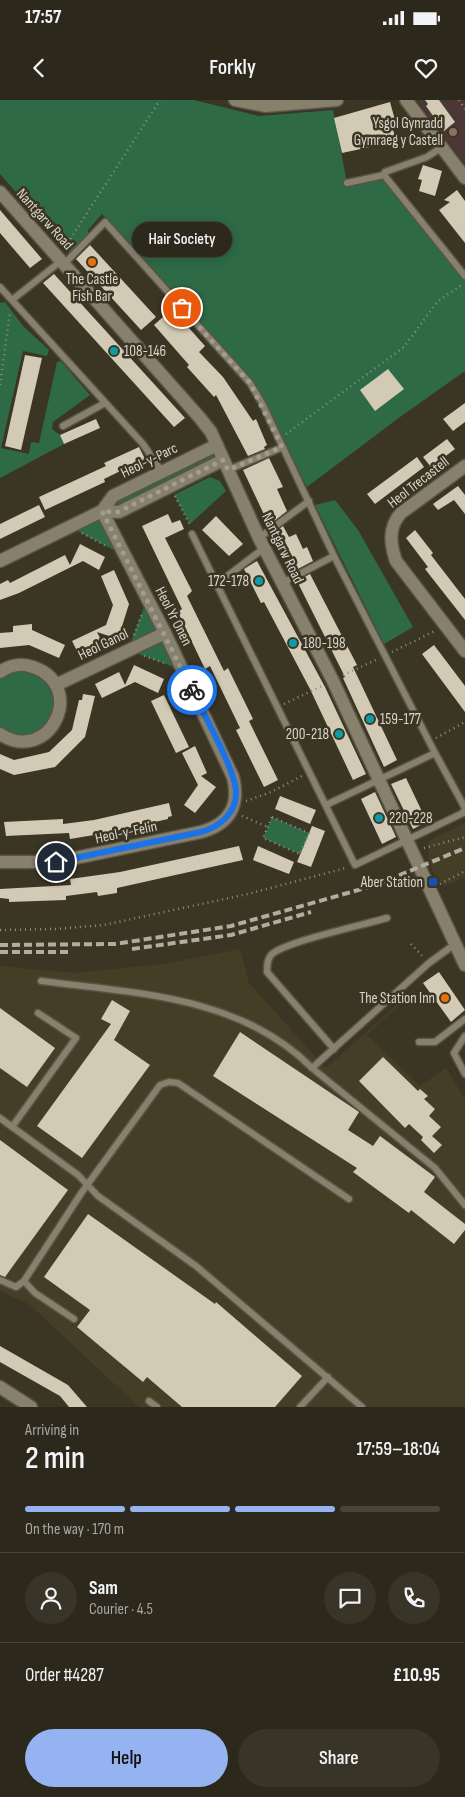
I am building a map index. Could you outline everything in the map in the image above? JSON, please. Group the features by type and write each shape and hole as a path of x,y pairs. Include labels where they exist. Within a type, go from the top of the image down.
{"street":[{"path":"235,100 266,106 280,106 337,100"},
{"path":"406,100 465,178"},
{"name":"Nantgarw Road","path":"0,192 200,418 217,445 261,543 333,681 465,966"},
{"name":"Heol-y-Parc","path":"0,561 102,511 113,496 217,445"},
{"name":"Heol-y-Parc","path":"102,511 118,512 172,485 226,465"},
{"name":"Heol Trecastell","path":"464,469 401,513 394,521 391,534 391,548 396,561 465,651"},
{"name":"Heol Yr Onen","path":"102,511 165,633 233,776 230,810"},
{"name":"Heol Ganol","path":"56,685 165,633"},
{"path":"0,672 17,665 29,665 40,669 56,685 60,699 59,712 54,724 45,734 33,740 20,742 0,734"},
{"name":"Heol-y-Felin","path":"0,862 36,864 100,854 201,832 213,829 230,810"},
{"path":"0,1387 31,1407"}],"lane":[{"path":"347,183 384,175 385,172 427,157 442,147"},
{"path":"384,175 465,276"},
{"path":"12,300 62,262 105,222 250,383 279,439 334,556 465,808 463,813 355,865 192,534"},
{"path":"0,287 143,444 162,472"},
{"path":"63,426 105,402"},
{"path":"226,465 282,447"},
{"path":"217,584 308,501"},
{"path":"282,583 334,556"},
{"path":"326,805 435,753"},
{"path":"334,1049 267,972 267,963 271,955 288,946 386,918"},
{"path":"312,1068 429,963 455,944"},
{"path":"41,981 200,1004 252,1025 294,1050 312,1068 435,1168 465,1205"},
{"path":"12,1127 76,1038 38,1013"},
{"path":"419,1042 435,1042 465,1019"},
{"path":"465,1036 454,1053 465,1074"},
{"path":"0,1280 16,1287 24,1281 88,1185 160,1085 169,1082 178,1083 348,1199"},
{"path":"0,1118 88,1185 98,1196 196,1266 362,1407"},
{"path":"24,1281 35,1293 74,1319"},
{"path":"300,1407 328,1377"},
{"path":"149,1401 157,1407"}],"path":[{"path":"62,262 71,238 160,100"},
{"path":"458,100 465,109"},
{"path":"279,439 404,347 437,302 465,283"},
{"path":"0,384 12,300"},
{"path":"172,485 192,534"},
{"path":"70,527 125,556"},
{"path":"278,707 333,681"},
{"path":"429,742 465,722"},
{"path":"230,810 310,772"},
{"path":"230,810 268,827"},
{"path":"272,817 309,834 300,854 263,838 268,827 272,817"},
{"path":"413,852 465,837"},
{"path":"0,930 56,929 104,924 248,894 355,865"},
{"path":"430,890 465,871"},
{"path":"411,944 429,963"}],"shaded area":[{"name":"Ysgol Gynradd Gymraeg y Castell","path":"417,100 465,100 465,165"},
{"path":"465,823 465,877 444,886 434,874 428,859 429,841"},
{"path":"240,949 249,983 326,1068 447,960 367,1035 420,1086 446,1068 465,1099 465,1407 139,1407 30,1305 0,1291 0,966 75,973 163,964"}],"green space":[{"path":"0,100 194,100 259,116 333,110 347,183 384,175 465,277 465,371 307,487 253,383 102,214 88,230 88,238 70,253 0,174"},
{"path":"5,302 23,326 49,350 47,356 23,351 1,448 29,454 31,442 39,443 57,362 61,361 90,395 53,422 52,429 60,435 64,444 0,478 0,303"},
{"path":"217,445 223,460 119,512 102,511 125,556 70,527 107,502"},
{"path":"210,477 220,481 226,491 190,524 174,495"},
{"path":"335,500 358,530 413,627 384,644 315,505"},
{"path":"147,599 182,670 128,650"},
{"path":"15,671 35,675 47,684 53,697 52,712 46,724 35,733 19,735 0,728 0,679"},
{"path":"272,817 309,833 300,854 263,838"}],"building":[{"path":"425,100 439,100 455,122 444,131 426,106 428,104"},
{"path":"390,102 395,120 390,121 395,136 370,144 370,147 342,153 334,118"},
{"path":"423,165 442,171 435,196 419,191 422,180 418,179"},
{"path":"457,190 465,201 465,243 439,210 450,202 444,200"},
{"path":"0,210 42,259 30,268 0,233"},
{"path":"90,245 156,317 141,330 76,259"},
{"name":"108-146","path":"54,274 185,418 174,427 43,283"},
{"path":"172,309 205,346 199,352 223,377 253,421 256,419 267,445 264,447 265,449 248,456 216,395 214,397 187,367 189,365 154,325"},
{"path":"25,355 42,358 21,450 5,446"},
{"path":"388,369 404,389 375,411 360,390"},
{"path":"465,403 465,422 453,431 443,419"},
{"path":"96,419 100,428 64,444 60,435"},
{"path":"447,439 455,449 431,467 423,457"},
{"path":"139,447 145,459 104,479 105,482 45,510 39,497 106,466 104,463"},
{"path":"417,457 424,467 375,504 367,494"},
{"path":"269,458 283,487 277,489 287,511 269,525 243,470"},
{"path":"458,486 465,495 465,514 454,500 438,510 433,504"},
{"path":"39,505 45,517 0,539 0,524"},
{"path":"168,514 172,523 180,520 184,529 165,538 192,591 187,596 224,671 228,668 253,719 249,721 278,780 264,787 236,730 240,728 210,666 205,669 178,612 182,609 142,526"},
{"path":"216,516 243,544 229,556 202,530"},
{"path":"283,526 289,537 296,534 303,549 307,547 313,561 292,572 273,534"},
{"path":"415,530 433,553 431,555 465,599 465,620 425,569 428,567 406,538"},
{"path":"80,544 105,557 99,570 83,561 19,593 0,600 0,584 8,580 10,583 65,555 70,565"},
{"path":"257,561 325,687 366,774 353,780 310,689 264,602 261,603 244,569"},
{"path":"114,570 129,604 118,639 97,632 103,644 80,657 72,641 106,625 113,605 101,576"},
{"path":"310,574 357,665 353,667 397,760 384,767 343,678 345,677 297,581"},
{"path":"32,624 32,630 65,645 59,658 29,645 0,648 0,633 13,632 13,626"},
{"path":"434,645 465,686 465,712 422,654"},
{"path":"134,665 164,679 158,693 135,682 102,698 95,684 119,672 125,685"},
{"path":"83,694 95,696 85,737 55,767 14,775 0,769 0,754 14,760 49,752 72,730 79,700 82,700"},
{"path":"164,695 189,747 176,753 151,701"},
{"path":"195,746 207,773 201,776 216,787 195,813 184,805 198,785 182,753"},
{"path":"406,778 427,822 413,829 391,784"},
{"name":"220-228","path":"375,792 396,837 382,844 361,799"},
{"path":"280,796 316,810 310,824 275,809"},
{"path":"169,803 172,816 168,817 168,819 106,833 70,839 69,833 6,836 4,822 63,819 63,824 94,820"},
{"path":"312,826 325,831 311,867 297,862"},
{"path":"239,846 243,860 117,888 117,893 98,896 97,892 66,896 66,900 9,902 9,899 0,898 0,889 71,885 70,879 120,872"},
{"path":"258,846 294,862 289,874 253,860"},
{"path":"439,972 465,1010 451,1022 423,983"},
{"path":"112,1000 130,1011 114,1040 150,1065 82,1158 37,1126 111,1024 101,1019"},
{"path":"0,1008 55,1048 27,1087 0,1068"},
{"path":"240,1032 359,1112 348,1130 373,1146 380,1136 435,1177 424,1192 465,1224 465,1230 454,1244 411,1210 409,1213 353,1172 357,1168 213,1076"},
{"path":"383,1057 418,1091 420,1089 428,1096 424,1099 435,1109 429,1116 441,1127 432,1136 442,1145 434,1153 421,1140 423,1137 409,1124 405,1128 359,1081"},
{"path":"0,1140 68,1190 5,1277 0,1275"},
{"path":"88,1214 215,1304 216,1302 302,1376 275,1407 182,1407 147,1377 143,1382 77,1327 90,1310 44,1277"},
{"path":"0,1346 68,1385 87,1407 69,1407 60,1396 0,1362"}],"railway":[{"path":"0,945 115,944 231,926 376,885 465,848"},
{"path":"132,949 231,935 311,912"},
{"path":"0,952 70,952"}],"way so far":[{"path":"182,308 250,383 262,403 282,447 228,470 223,460 118,512 102,511 192,690"}],"place":[{"name":"Ysgol Gynradd Gymraeg y Castell","path":"453,132"},
{"name":"The Castle Fish Bar","path":"92,262"},
{"name":"Hair Society","path":"182,308"},
{"name":"108-146","path":"114,351"},
{"name":"172-178","path":"259,581"},
{"name":"180-198","path":"293,643"},
{"name":"159-177","path":"370,719"},
{"name":"200-218","path":"339,734"},
{"name":"220-228","path":"379,818"},
{"name":"Aber Station","path":"433,882"},
{"name":"The Station Inn","path":"445,998"}],"route":[{"path":"56,862 201,832 213,829 225,820 236,799 233,776 192,690"}]}
